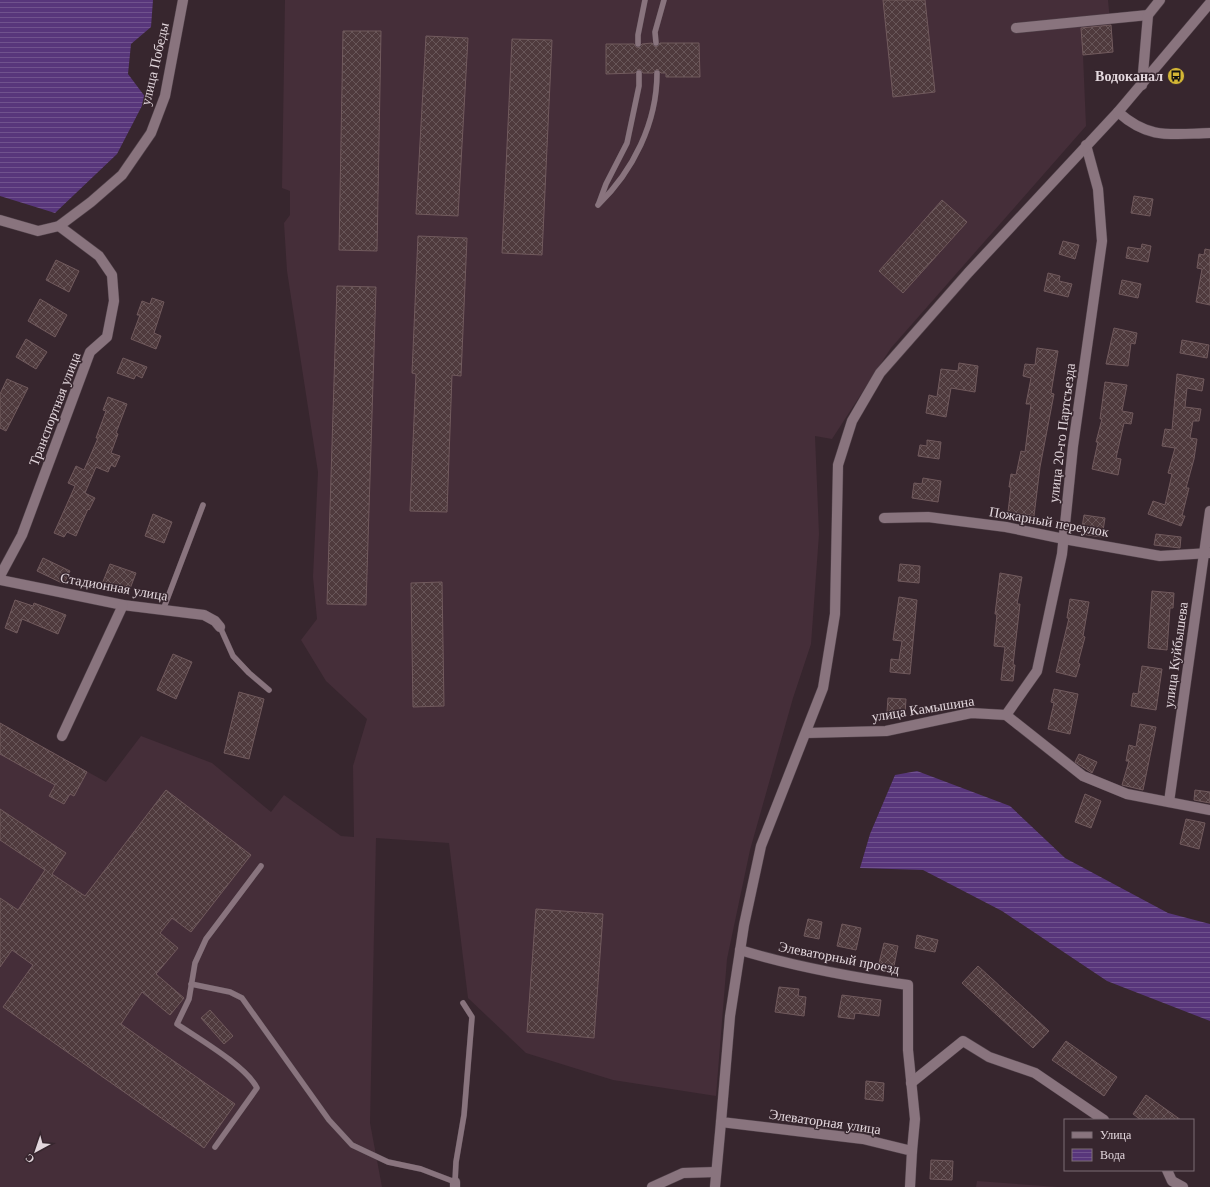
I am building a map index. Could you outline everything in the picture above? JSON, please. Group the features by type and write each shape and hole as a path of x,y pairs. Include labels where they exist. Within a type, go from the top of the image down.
{"street":[{"name":"улица Победы","path":"0,220 38,231 59,226 91,202 122,175 151,132 165,96 183,0"},
{"path":"1142,85 1148,15 1160,0"},
{"path":"715,1187 730,1016 740,950 761,846 823,688 835,614 838,464 852,421 880,373 968,273 1118,112 1210,3"},
{"path":"1016,28 1148,15"},
{"path":"1118,112 1129,122 1145,130 1160,134 1210,133"},
{"name":"улица 20-го Партсъезда","path":"1006,716 1036,671 1062,554 1073,446 1102,241 1098,189 1086,145"},
{"name":"Транспортная улица","path":"0,576 22,535 90,352 107,337 114,301 112,275 100,256 59,226"},
{"name":"улица Куйбышева","path":"1169,802 1207,554 1210,512"},
{"name":"Пожарный переулок","path":"884,518 928,517 1006,527 1160,556 1207,554"},
{"name":"Стадионная улица","path":"0,580 123,605 204,615 215,621 220,627"},
{"path":"62,736 123,605"},
{"name":"улица Камышина","path":"806,733 886,732 971,713 1006,716"},
{"path":"1006,716 1083,776 1127,794 1210,810"},
{"name":"Элеваторный проезд","path":"740,950 778,962 849,977 908,985 908,1050 915,1119 912,1151"},
{"path":"911,1083 963,1041 989,1057 1035,1073 1103,1119"},
{"name":"Элеваторная улица","path":"721,1122 863,1139 912,1151"},
{"path":"910,1187 912,1151"},
{"path":"1167,1171 1172,1181 1182,1187"},
{"path":"652,1187 683,1173 716,1172"}],"lane":[{"path":"638,44 638,35 645,0"},
{"path":"656,44 656,32 664,0"},
{"path":"639,73 639,86 627,144 606,184 598,205 618,181 641,145 649,126 657,88 656,73"},
{"path":"163,610 203,505"},
{"path":"220,627 233,656 249,673 269,690"},
{"path":"215,1147 257,1088 253,1080 234,1064 178,1024 189,999 195,963 206,939 260,866"},
{"path":"192,984 230,992 242,998 329,1120 352,1145 388,1162 421,1169 455,1185 456,1162 464,1115 472,1017 463,1003"}],"shaded area":[{"path":"285,0 1108,0 1113,52 1083,55 1086,126 891,348 832,439 815,436 819,534 811,644 793,698 750,850 727,959 716,1096 613,1080 526,1053 468,998 449,843 376,838 370,1123 382,1187 0,1187 0,723 106,782 141,736 212,763 271,812 284,795 341,836 354,837 353,766 367,719 326,681 301,640 317,619 313,577 318,472 287,271 284,223 290,215 290,191 282,188"},
{"path":"977,1181 1058,1187 976,1187"}],"water":[{"path":"0,0 153,0 151,27 131,44 128,74 146,98 117,154 55,213 0,196"},
{"path":"917,771 1010,806 1065,858 1168,913 1210,924 1210,1021 1107,981 1002,911 923,870 860,868 870,834 895,775"}],"building":[{"path":"883,0 925,0 935,92 893,97"},
{"path":"1111,25 1113,52 1083,55 1081,28"},
{"path":"343,31 381,31 377,251 339,250"},
{"path":"426,36 468,38 458,216 416,214"},
{"path":"512,39 552,40 542,255 502,253"},
{"path":"652,43 656,47 660,43 699,43 700,77 666,77 666,73 661,73 657,69 653,73 643,73 639,69 635,73 606,74 606,44 634,44 638,48 642,44"},
{"path":"1134,196 1153,199 1150,216 1131,213"},
{"path":"942,200 967,222 903,293 879,271"},
{"path":"418,236 467,238 461,376 452,375 447,512 410,511 416,374 412,373"},
{"path":"1063,241 1079,245 1075,259 1059,254"},
{"path":"1142,244 1151,246 1148,262 1126,258 1128,247 1141,249"},
{"path":"1205,249 1210,250 1210,305 1196,302 1202,269 1197,268 1199,254 1204,255"},
{"path":"56,260 79,271 69,292 46,280"},
{"path":"1048,273 1060,276 1059,281 1072,284 1068,297 1044,291"},
{"path":"1122,280 1141,284 1138,298 1119,294"},
{"path":"337,286 376,287 366,605 327,604"},
{"path":"152,298 164,302 154,333 161,336 156,349 131,339 140,315 137,315 142,301 150,304"},
{"path":"40,299 67,315 55,337 28,321"},
{"path":"1114,328 1137,333 1135,344 1131,343 1128,366 1106,364"},
{"path":"26,339 47,352 36,369 16,357"},
{"path":"1182,340 1209,345 1207,358 1180,353"},
{"path":"1037,348 1058,351 1051,393 1054,394 1040,467 1034,516 1008,512 1011,474 1016,475 1021,451 1025,452 1031,404 1026,404 1031,378 1023,376 1025,364 1035,365"},
{"path":"123,358 147,367 142,378 136,375 134,379 117,373"},
{"path":"959,363 978,366 975,392 951,388 946,417 926,413 929,395 937,397 941,369 958,371"},
{"path":"1177,374 1204,379 1202,391 1187,388 1185,407 1201,409 1199,421 1193,421 1190,438 1197,439 1194,459 1186,488 1189,488 1182,516 1185,516 1181,526 1148,514 1153,501 1165,505 1172,474 1168,473 1175,448 1162,446 1165,429 1172,430"},
{"path":"7,379 28,388 6,431 0,428 0,394"},
{"path":"1105,382 1127,385 1122,411 1133,413 1131,424 1124,423 1116,458 1121,459 1118,475 1092,469 1098,442 1096,442 1102,419 1100,419"},
{"path":"108,397 127,404 116,433 118,434 111,453 120,456 115,467 111,465 108,472 96,467 85,493 95,498 89,510 88,509 76,536 67,532 64,537 54,533 75,486 68,483 76,466 84,470 98,438 96,438 106,411 103,410"},
{"path":"927,440 941,442 939,459 918,456 920,445 927,446"},
{"path":"923,478 941,481 938,502 912,498 914,483 922,484"},
{"path":"153,514 172,522 164,543 145,536"},
{"path":"1084,515 1105,518 1102,537 1081,534"},
{"path":"1156,534 1181,537 1180,548 1154,545"},
{"path":"43,558 70,571 64,584 37,571"},
{"path":"110,564 136,573 128,594 102,584"},
{"path":"900,564 920,566 919,583 898,581"},
{"path":"1000,573 1022,577 1017,604 1020,604 1013,665 1015,665 1013,681 1001,680 1005,647 994,646 997,614 995,614"},
{"path":"442,582 444,706 413,707 411,583"},
{"path":"1152,591 1174,593 1173,608 1170,608 1167,650 1148,648"},
{"path":"899,597 917,600 910,674 890,672 891,659 899,660 902,641 893,640"},
{"path":"1070,599 1089,602 1083,636 1085,637 1076,677 1056,672 1069,618 1067,618"},
{"path":"15,600 33,606 34,603 66,615 58,634 22,619 17,633 5,628"},
{"path":"173,654 192,662 176,699 157,690"},
{"path":"1142,666 1162,669 1156,710 1131,706 1133,693 1138,694"},
{"path":"1054,689 1078,694 1070,734 1048,729 1054,703 1051,702"},
{"path":"239,692 264,699 249,759 224,753"},
{"path":"888,698 906,699 905,714 887,712"},
{"path":"0,723 87,772 74,796 70,794 64,804 49,796 55,785 0,754"},
{"path":"1140,724 1156,727 1143,790 1122,785 1129,761 1126,761 1129,745 1136,747"},
{"path":"1079,754 1097,762 1092,773 1075,762"},
{"path":"166,790 251,855 191,932 172,918 160,933 178,948 156,974 184,998 170,1015 142,992 121,1024 235,1104 204,1148 3,1007 33,965 12,950 0,967 0,898 18,910 45,870 0,840 0,809 66,853 52,874 85,896"},
{"path":"1195,790 1210,792 1210,803 1194,800"},
{"path":"1085,794 1101,801 1091,828 1075,822"},
{"path":"1186,819 1205,823 1199,849 1180,844"},
{"path":"536,909 603,914 594,1038 527,1032"},
{"path":"808,919 822,922 819,939 804,936"},
{"path":"842,924 861,928 856,950 837,946"},
{"path":"917,935 938,940 935,952 915,948"},
{"path":"884,943 898,946 894,966 879,963"},
{"path":"978,966 1049,1031 1033,1048 962,983"},
{"path":"779,987 799,989 798,996 806,997 804,1016 775,1012"},
{"path":"842,995 881,1000 879,1016 855,1013 854,1019 838,1017"},
{"path":"210,1010 233,1036 224,1044 201,1018"},
{"path":"1066,1041 1117,1077 1104,1096 1052,1060"},
{"path":"866,1081 884,1083 883,1101 865,1099"},
{"path":"1146,1095 1180,1119 1140,1119 1133,1114"},
{"path":"931,1160 953,1161 952,1180 930,1179"}],"place":[{"name":"Водоканал","path":"1176,76"}]}
